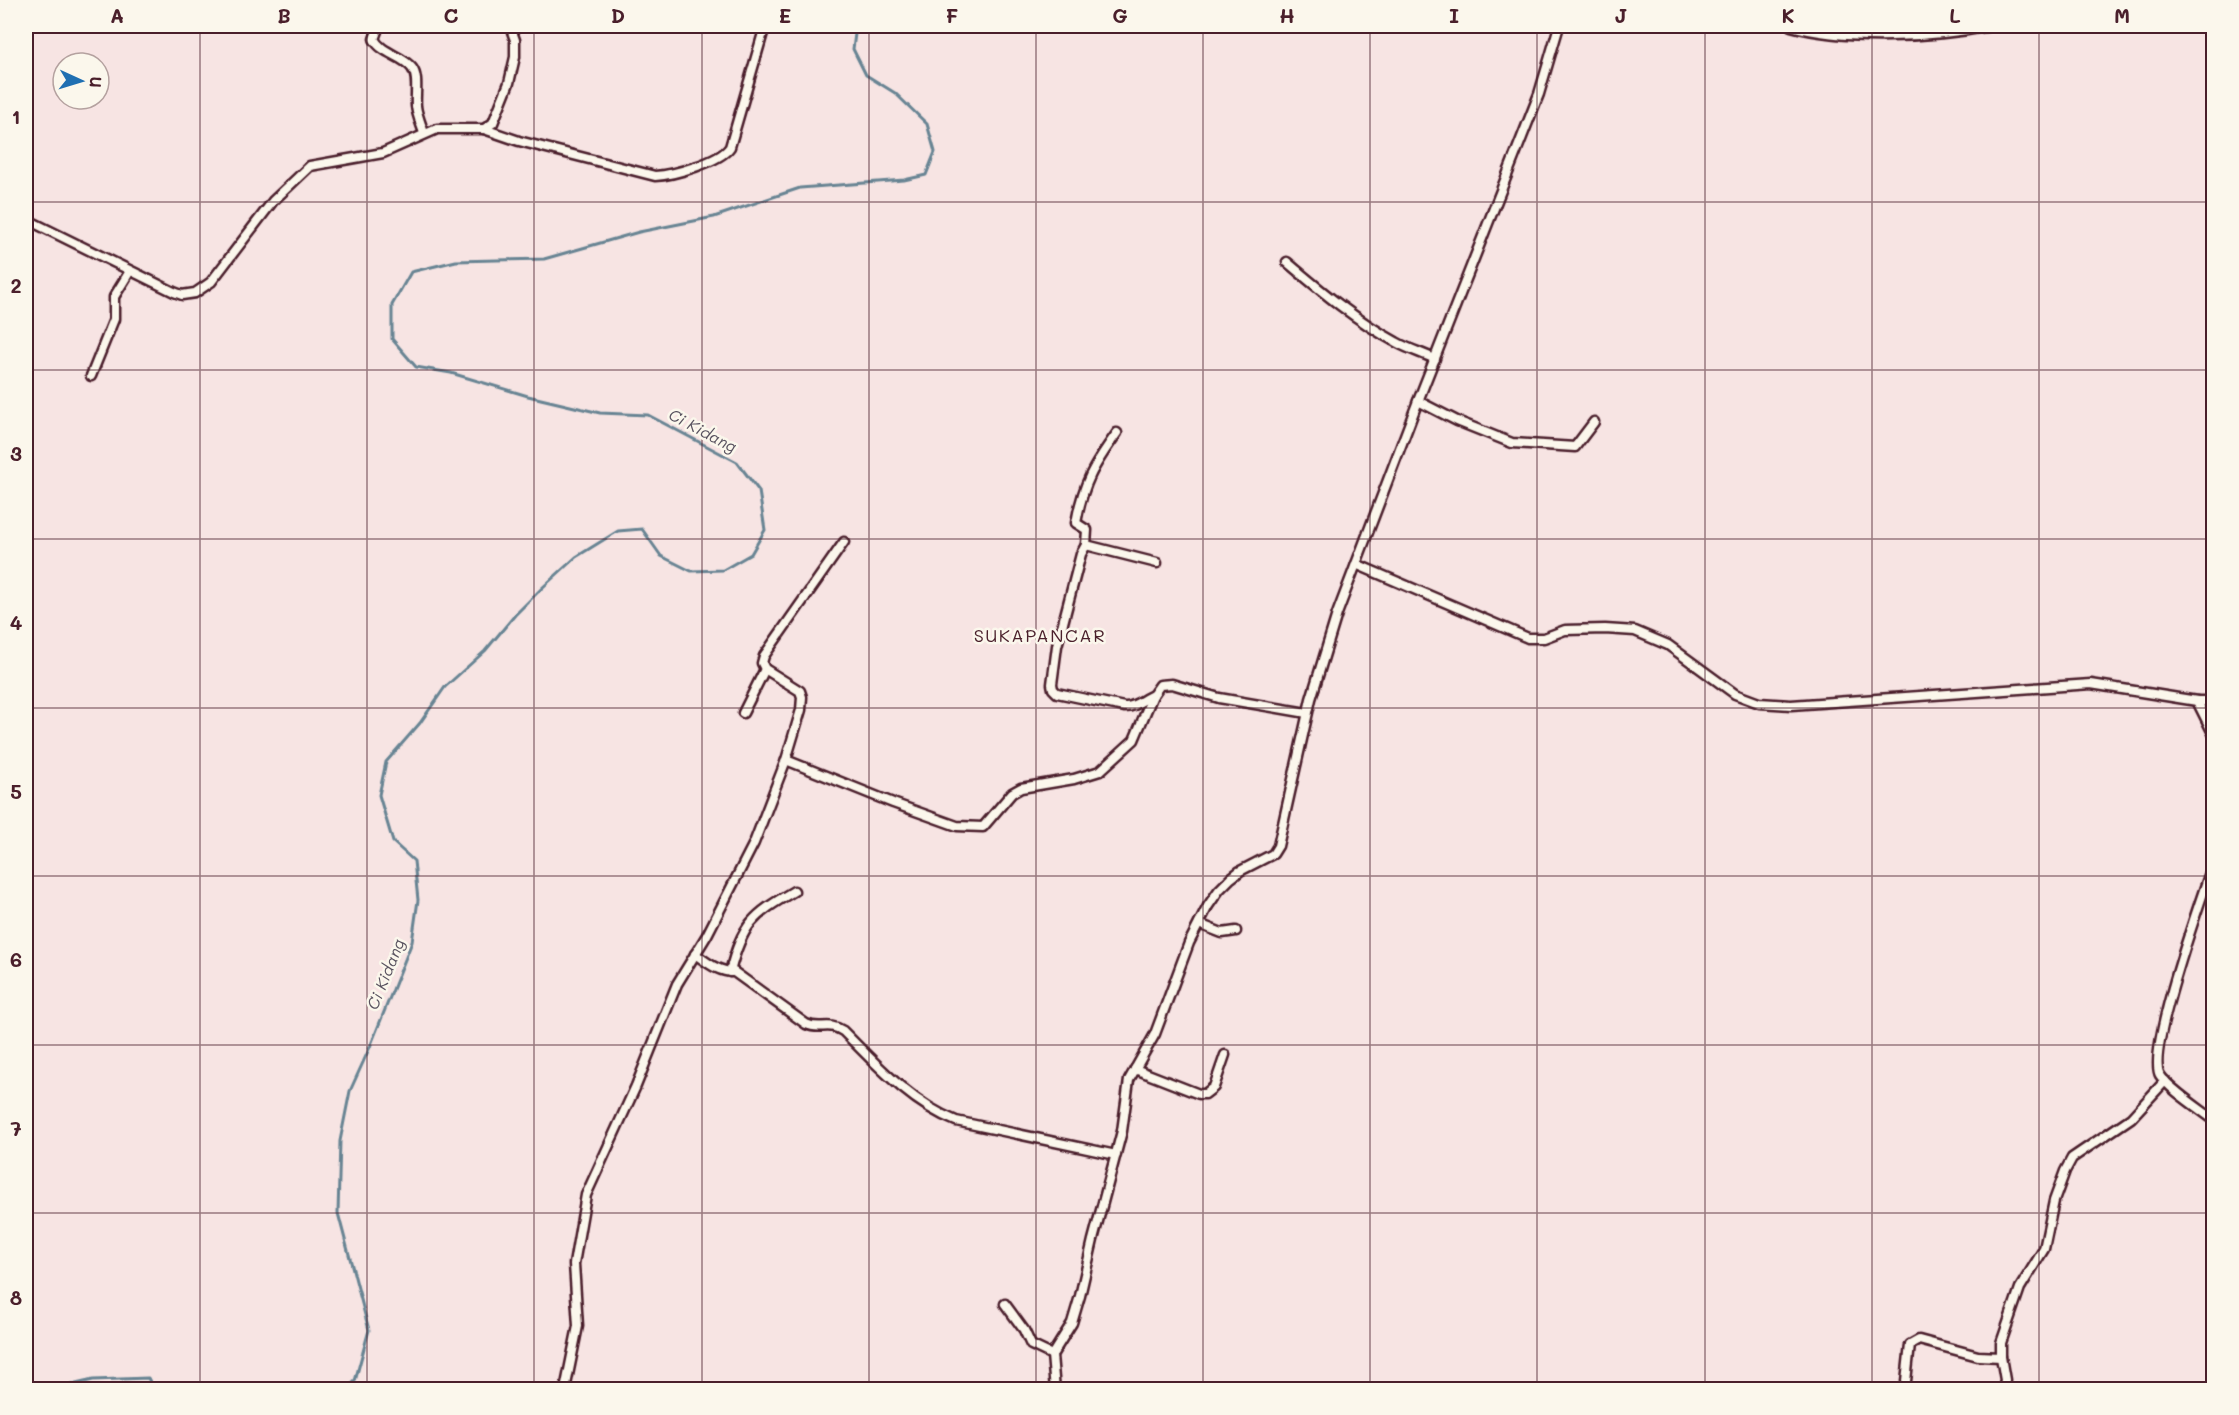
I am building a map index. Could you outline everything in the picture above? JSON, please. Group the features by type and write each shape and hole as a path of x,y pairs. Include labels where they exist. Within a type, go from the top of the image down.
{"street":[{"path":"378,26 374,39 377,46 407,63 413,69 416,107 424,134"},
{"path":"484,129 497,117 510,83 515,57 515,40 510,26"},
{"path":"26,219 182,295 195,293 211,282 273,201 310,166 382,153 437,129 484,129 511,139 655,176 667,175 701,164 723,154 730,147 765,26"},
{"path":"1055,1389 1052,1355 1073,1318 1123,1126 1129,1080 1155,1034 1190,943 1219,890 1240,871 1273,854 1278,846 1307,713 1337,614 1539,94 1559,26"},
{"path":"1791,26 1809,31 1849,35 1908,34 1991,26"},
{"path":"1849,35 1854,26"},
{"path":"1287,262 1336,302 1384,335 1435,359"},
{"path":"91,376 114,319 114,297 130,271"},
{"path":"1418,401 1457,421 1512,443 1575,447 1594,422"},
{"path":"1117,433 1097,461 1084,487 1076,523 1087,530 1086,545 1081,554 1057,646 1053,689 1057,693 1130,707 1153,695"},
{"path":"565,1389 578,1326 574,1264 586,1195 636,1086 677,984 707,935 754,843 786,760 801,710 802,697 800,691 765,669 762,663 768,649 844,542"},
{"path":"1086,545 1157,563"},
{"path":"1356,564 1528,638 1544,638 1566,630 1635,631 1668,645 1735,694 1759,703 1791,705 2091,684 2197,701 2214,701"},
{"path":"744,713 765,669"},
{"path":"786,760 957,826 983,827 1012,793 1021,788 1074,779 1100,771 1134,740 1153,695 1160,685 1172,684 1220,698 1307,713"},
{"path":"2197,701 2214,735"},
{"path":"2214,861 2177,973 2157,1067 2165,1081 2214,1120"},
{"path":"730,972 736,947 750,922 767,907 794,891"},
{"path":"1199,924 1222,933 1236,931"},
{"path":"696,954 718,969 734,972 806,1024 816,1028 834,1026 843,1031 902,1088 941,1115 956,1121 1116,1155"},
{"path":"1135,1070 1203,1094 1212,1091 1225,1055"},
{"path":"2003,1389 2005,1380 2001,1343 2020,1288 2044,1249 2054,1201 2072,1158 2131,1118 2165,1081"},
{"path":"1005,1304 1031,1345 1052,1355"},
{"path":"1905,1389 1910,1345 1914,1341 1919,1340 1978,1356 2001,1357"}],"waterway":[{"name":"Ci Kidang","path":"345,1390 355,1381 369,1330 338,1213 340,1141 350,1091 412,942 418,900 414,861 393,842 379,795 386,762 420,723 445,687 485,651 515,615 542,588 576,557 618,531 642,529 661,556 691,571 723,570 751,554 765,530 759,491 737,462 648,415 600,413 528,396 451,373 416,367 392,339 392,305 411,272 456,261 544,259 639,232 714,217 800,188 904,180 926,175 935,152 927,124 895,93 866,75 853,49 856,26"},
{"name":"Ci Kidang","path":"61,1390 63,1387 93,1380 148,1378 154,1390"}],"district":[{"name":"SUKAPANCAR","path":"1040,635"}]}
